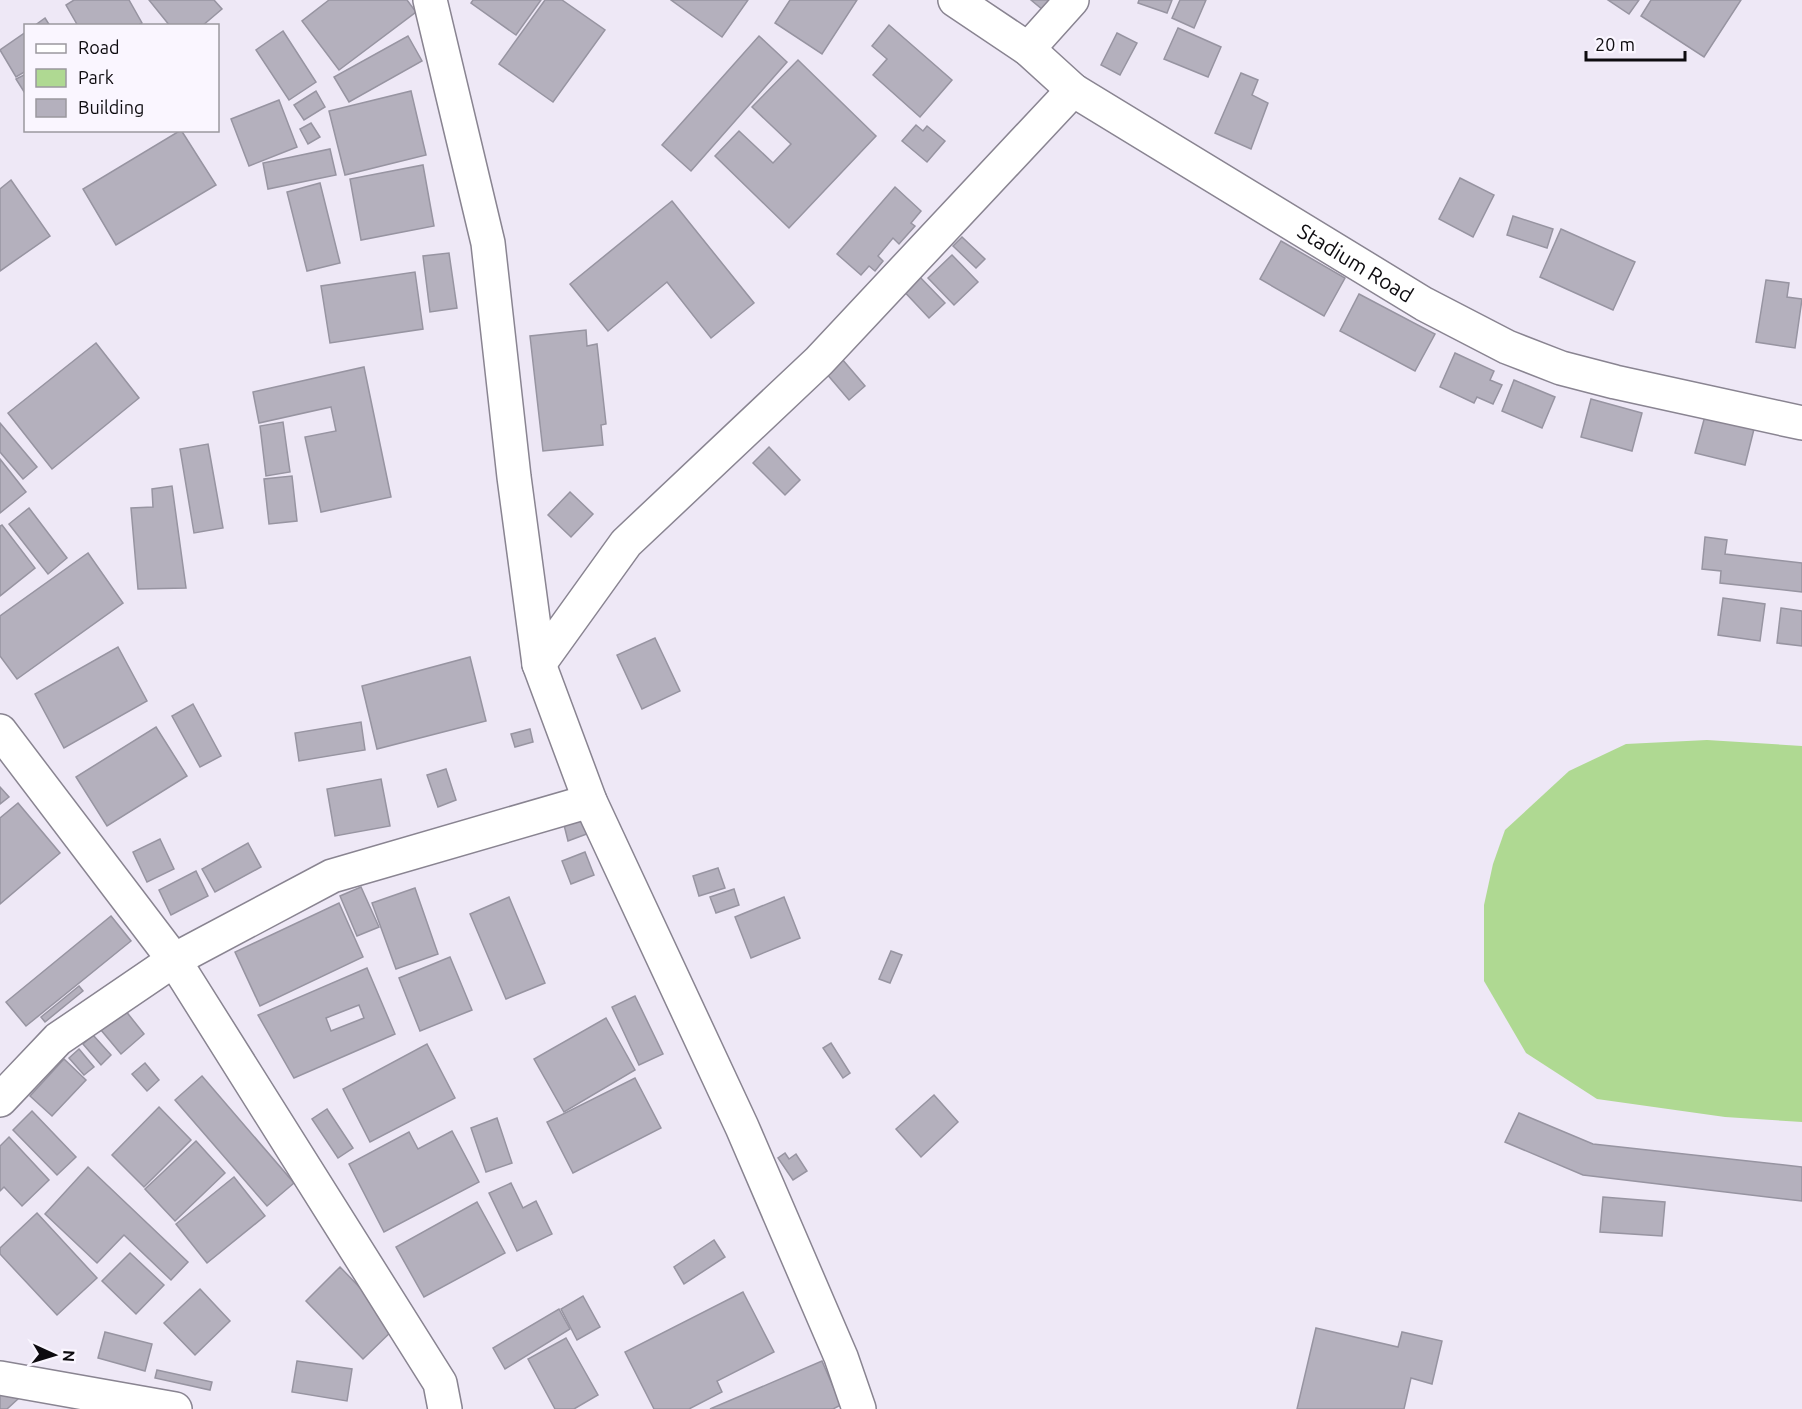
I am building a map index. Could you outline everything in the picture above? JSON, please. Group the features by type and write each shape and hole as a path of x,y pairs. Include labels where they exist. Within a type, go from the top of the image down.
{"street":[{"path":"430,0 488,243 513,477 539,664 590,801 742,1127 841,1357 859,1409"},
{"name":"Stadium Road","path":"955,0 1028,49 1073,90 1424,304 1507,347 1561,368 1615,382 1802,423"},
{"path":"1028,49 1072,0"},
{"path":"539,664 626,543 819,361 1073,90"},
{"path":"0,731 174,960 440,1383 445,1409"},
{"path":"0,1100 58,1039 174,960 332,876 590,801"},
{"path":"0,1378 175,1409"}],"green space":[{"path":"1707,740 1802,746 1802,1122 1725,1117 1597,1099 1526,1053 1484,981 1484,905 1493,864 1505,830 1569,771 1626,744"}],"building":[{"path":"74,0 129,0 142,23 77,24 66,5"},
{"path":"149,0 214,0 222,9 204,24 168,24"},
{"path":"329,0 407,0 416,12 339,70 302,21"},
{"path":"473,0 541,0 516,35 471,3"},
{"path":"545,0 562,0 605,30 553,102 499,64"},
{"path":"671,0 748,0 722,37"},
{"path":"790,0 857,0 822,54 775,23"},
{"path":"1031,0 1051,0 1043,10"},
{"path":"1139,0 1172,0 1167,13 1138,3"},
{"path":"1180,0 1206,0 1194,28 1172,18"},
{"path":"1608,0 1639,0 1629,14"},
{"path":"1651,0 1741,0 1704,57 1641,16"},
{"path":"45,18 49,24 37,24"},
{"path":"889,25 952,80 920,117 873,75 887,59 872,46"},
{"path":"1178,28 1221,47 1208,77 1164,59"},
{"path":"283,31 316,82 289,100 256,50"},
{"path":"24,33 24,72 16,77 0,50"},
{"path":"1117,33 1137,43 1120,75 1101,65"},
{"path":"408,36 422,61 349,102 334,77"},
{"path":"759,36 787,62 691,171 662,145"},
{"path":"798,60 876,136 789,228 715,156 739,131 773,163 791,144 752,107"},
{"path":"1241,73 1258,80 1252,95 1268,103 1251,149 1215,133"},
{"path":"24,75 24,92 16,79"},
{"path":"316,91 325,107 304,120 294,105"},
{"path":"411,91 426,155 345,175 329,111"},
{"path":"279,100 297,147 249,166 231,119"},
{"path":"311,123 320,137 308,144 300,129"},
{"path":"916,125 923,131 927,126 945,141 927,162 902,141"},
{"path":"178,132 182,132 216,185 116,245 83,189"},
{"path":"330,149 336,175 268,189 263,163"},
{"path":"423,165 434,226 361,240 350,179"},
{"path":"1460,178 1494,195 1473,237 1439,219"},
{"path":"11,180 50,236 0,271 0,189"},
{"path":"320,183 340,263 307,271 287,192"},
{"path":"895,187 921,211 911,223 915,226 899,244 893,238 878,256 883,261 875,271 869,266 861,275 837,254"},
{"path":"672,201 754,303 711,338 667,282 608,331 570,284"},
{"path":"1513,216 1553,229 1547,248 1507,235"},
{"path":"1561,229 1635,262 1613,310 1540,277"},
{"path":"962,237 985,259 976,268 953,246"},
{"path":"1281,241 1345,278 1324,316 1260,279"},
{"path":"449,253 457,308 430,312 423,256"},
{"path":"952,255 978,282 954,305 928,278"},
{"path":"415,272 423,329 330,343 321,286"},
{"path":"916,273 945,303 929,318 900,287"},
{"path":"1766,280 1789,283 1787,297 1802,299 1795,348 1756,342"},
{"path":"1359,294 1435,334 1415,371 1340,331"},
{"path":"586,330 587,346 597,344 606,424 601,425 603,445 543,451 530,336"},
{"path":"96,343 139,398 52,469 8,413"},
{"path":"1455,353 1494,371 1490,380 1502,385 1493,404 1477,397 1474,403 1440,387"},
{"path":"842,359 865,386 849,400 826,373"},
{"path":"364,367 391,497 321,512 305,437 336,431 331,407 259,423 253,392"},
{"path":"1514,380 1555,397 1542,428 1502,411"},
{"path":"1591,399 1642,413 1632,451 1581,437"},
{"path":"1705,416 1754,429 1745,465 1695,453"},
{"path":"283,422 290,472 266,476 260,426"},
{"path":"0,423 37,467 23,479 0,452"},
{"path":"208,444 223,528 194,533 180,449"},
{"path":"769,447 800,480 785,495 753,463"},
{"path":"0,459 26,492 0,513"},
{"path":"292,476 297,521 269,524 264,479"},
{"path":"172,486 186,588 138,589 131,508 153,507 152,489"},
{"path":"570,492 593,514 571,537 548,515"},
{"path":"29,508 67,558 48,574 9,524"},
{"path":"2,525 35,568 0,596 0,526"},
{"path":"1705,537 1727,540 1725,554 1802,563 1802,592 1720,583 1721,571 1702,569"},
{"path":"88,553 123,603 17,679 0,656 0,616"},
{"path":"1723,598 1765,604 1760,641 1718,635"},
{"path":"1781,608 1802,611 1802,646 1777,643"},
{"path":"655,638 680,691 642,709 617,655"},
{"path":"118,647 147,701 64,748 35,694"},
{"path":"470,657 486,721 377,749 362,686"},
{"path":"193,704 221,756 200,767 172,716"},
{"path":"361,722 365,750 299,761 295,733"},
{"path":"156,727 187,776 107,826 76,777"},
{"path":"530,729 533,742 515,747 511,734"},
{"path":"446,769 456,800 438,807 427,775"},
{"path":"381,779 390,826 335,836 327,789"},
{"path":"0,787 9,797 0,804"},
{"path":"18,803 60,853 0,904 0,818"},
{"path":"587,818 592,832 568,841 564,825"},
{"path":"160,839 174,869 147,882 133,852"},
{"path":"248,843 261,867 215,892 202,869"},
{"path":"585,852 594,875 571,884 562,861"},
{"path":"718,868 725,888 699,896 693,876"},
{"path":"196,871 208,896 171,915 159,890"},
{"path":"361,887 379,927 357,936 340,896"},
{"path":"415,888 438,954 396,969 372,903"},
{"path":"734,889 739,905 716,913 710,897"},
{"path":"509,897 545,983 506,999 470,914"},
{"path":"784,897 800,938 751,958 735,917"},
{"path":"339,903 363,957 260,1006 235,952"},
{"path":"111,916 131,941 26,1026 6,1002"},
{"path":"891,951 902,955 890,983 879,979"},
{"path":"450,957 472,1010 420,1031 399,978"},
{"path":"367,968 395,1034 294,1078 258,1015","holes":["359,1005 364,1018 331,1031 326,1018"]},
{"path":"79,986 83,991 45,1022 41,1017"},
{"path":"635,996 663,1054 639,1065 612,1007"},
{"path":"125,1010 144,1034 121,1054 101,1030"},
{"path":"606,1018 635,1070 564,1112 534,1059"},
{"path":"93,1035 111,1055 101,1065 83,1044"},
{"path":"831,1043 850,1073 843,1078 823,1048"},
{"path":"427,1044 455,1098 370,1142 343,1089"},
{"path":"79,1049 94,1067 84,1075 69,1058"},
{"path":"64,1059 86,1080 52,1116 30,1096"},
{"path":"145,1063 159,1080 147,1091 132,1074"},
{"path":"202,1076 294,1183 267,1206 175,1100"},
{"path":"635,1078 661,1128 573,1173 547,1122"},
{"path":"934,1095 958,1122 921,1157 896,1129"},
{"path":"159,1107 191,1140 144,1187 112,1155"},
{"path":"327,1109 353,1148 338,1158 312,1119"},
{"path":"32,1111 76,1157 57,1175 13,1130"},
{"path":"1519,1113 1593,1144 1802,1167 1802,1201 1583,1175 1505,1142"},
{"path":"497,1118 512,1163 486,1172 471,1128"},
{"path":"452,1131 479,1182 384,1232 349,1164 409,1132 418,1149"},
{"path":"9,1137 49,1180 22,1206 4,1187 0,1191 0,1146"},
{"path":"196,1141 225,1173 175,1221 145,1189"},
{"path":"785,1153 789,1159 796,1154 807,1171 793,1180 778,1158"},
{"path":"88,1167 188,1262 171,1280 124,1235 97,1263 45,1214"},
{"path":"234,1177 265,1216 207,1263 176,1224"},
{"path":"511,1183 523,1208 536,1201 552,1234 517,1251 489,1193"},
{"path":"1603,1197 1665,1202 1662,1236 1600,1232"},
{"path":"477,1202 505,1253 424,1297 396,1247"},
{"path":"37,1213 97,1278 57,1315 0,1254 0,1248"},
{"path":"714,1240 725,1257 684,1284 674,1267"},
{"path":"130,1253 164,1285 136,1314 102,1281"},
{"path":"340,1267 397,1326 363,1359 306,1301"},
{"path":"200,1289 230,1321 195,1355 164,1323"},
{"path":"743,1292 774,1352 717,1381 722,1392 689,1409 654,1409 625,1352"},
{"path":"583,1296 600,1327 577,1340 561,1309"},
{"path":"559,1309 570,1329 505,1369 493,1348"},
{"path":"1316,1328 1398,1347 1402,1332 1442,1341 1432,1384 1411,1378 1404,1409 1297,1409"},
{"path":"105,1332 152,1344 145,1371 98,1358"},
{"path":"566,1338 598,1395 574,1409 555,1409 528,1359"},
{"path":"297,1361 352,1369 347,1401 292,1392"},
{"path":"822,1361 841,1405 833,1409 710,1409"},
{"path":"157,1370 212,1382 210,1390 155,1378"},
{"path":"4,1381 18,1399 7,1409 0,1409 0,1385"}]}
